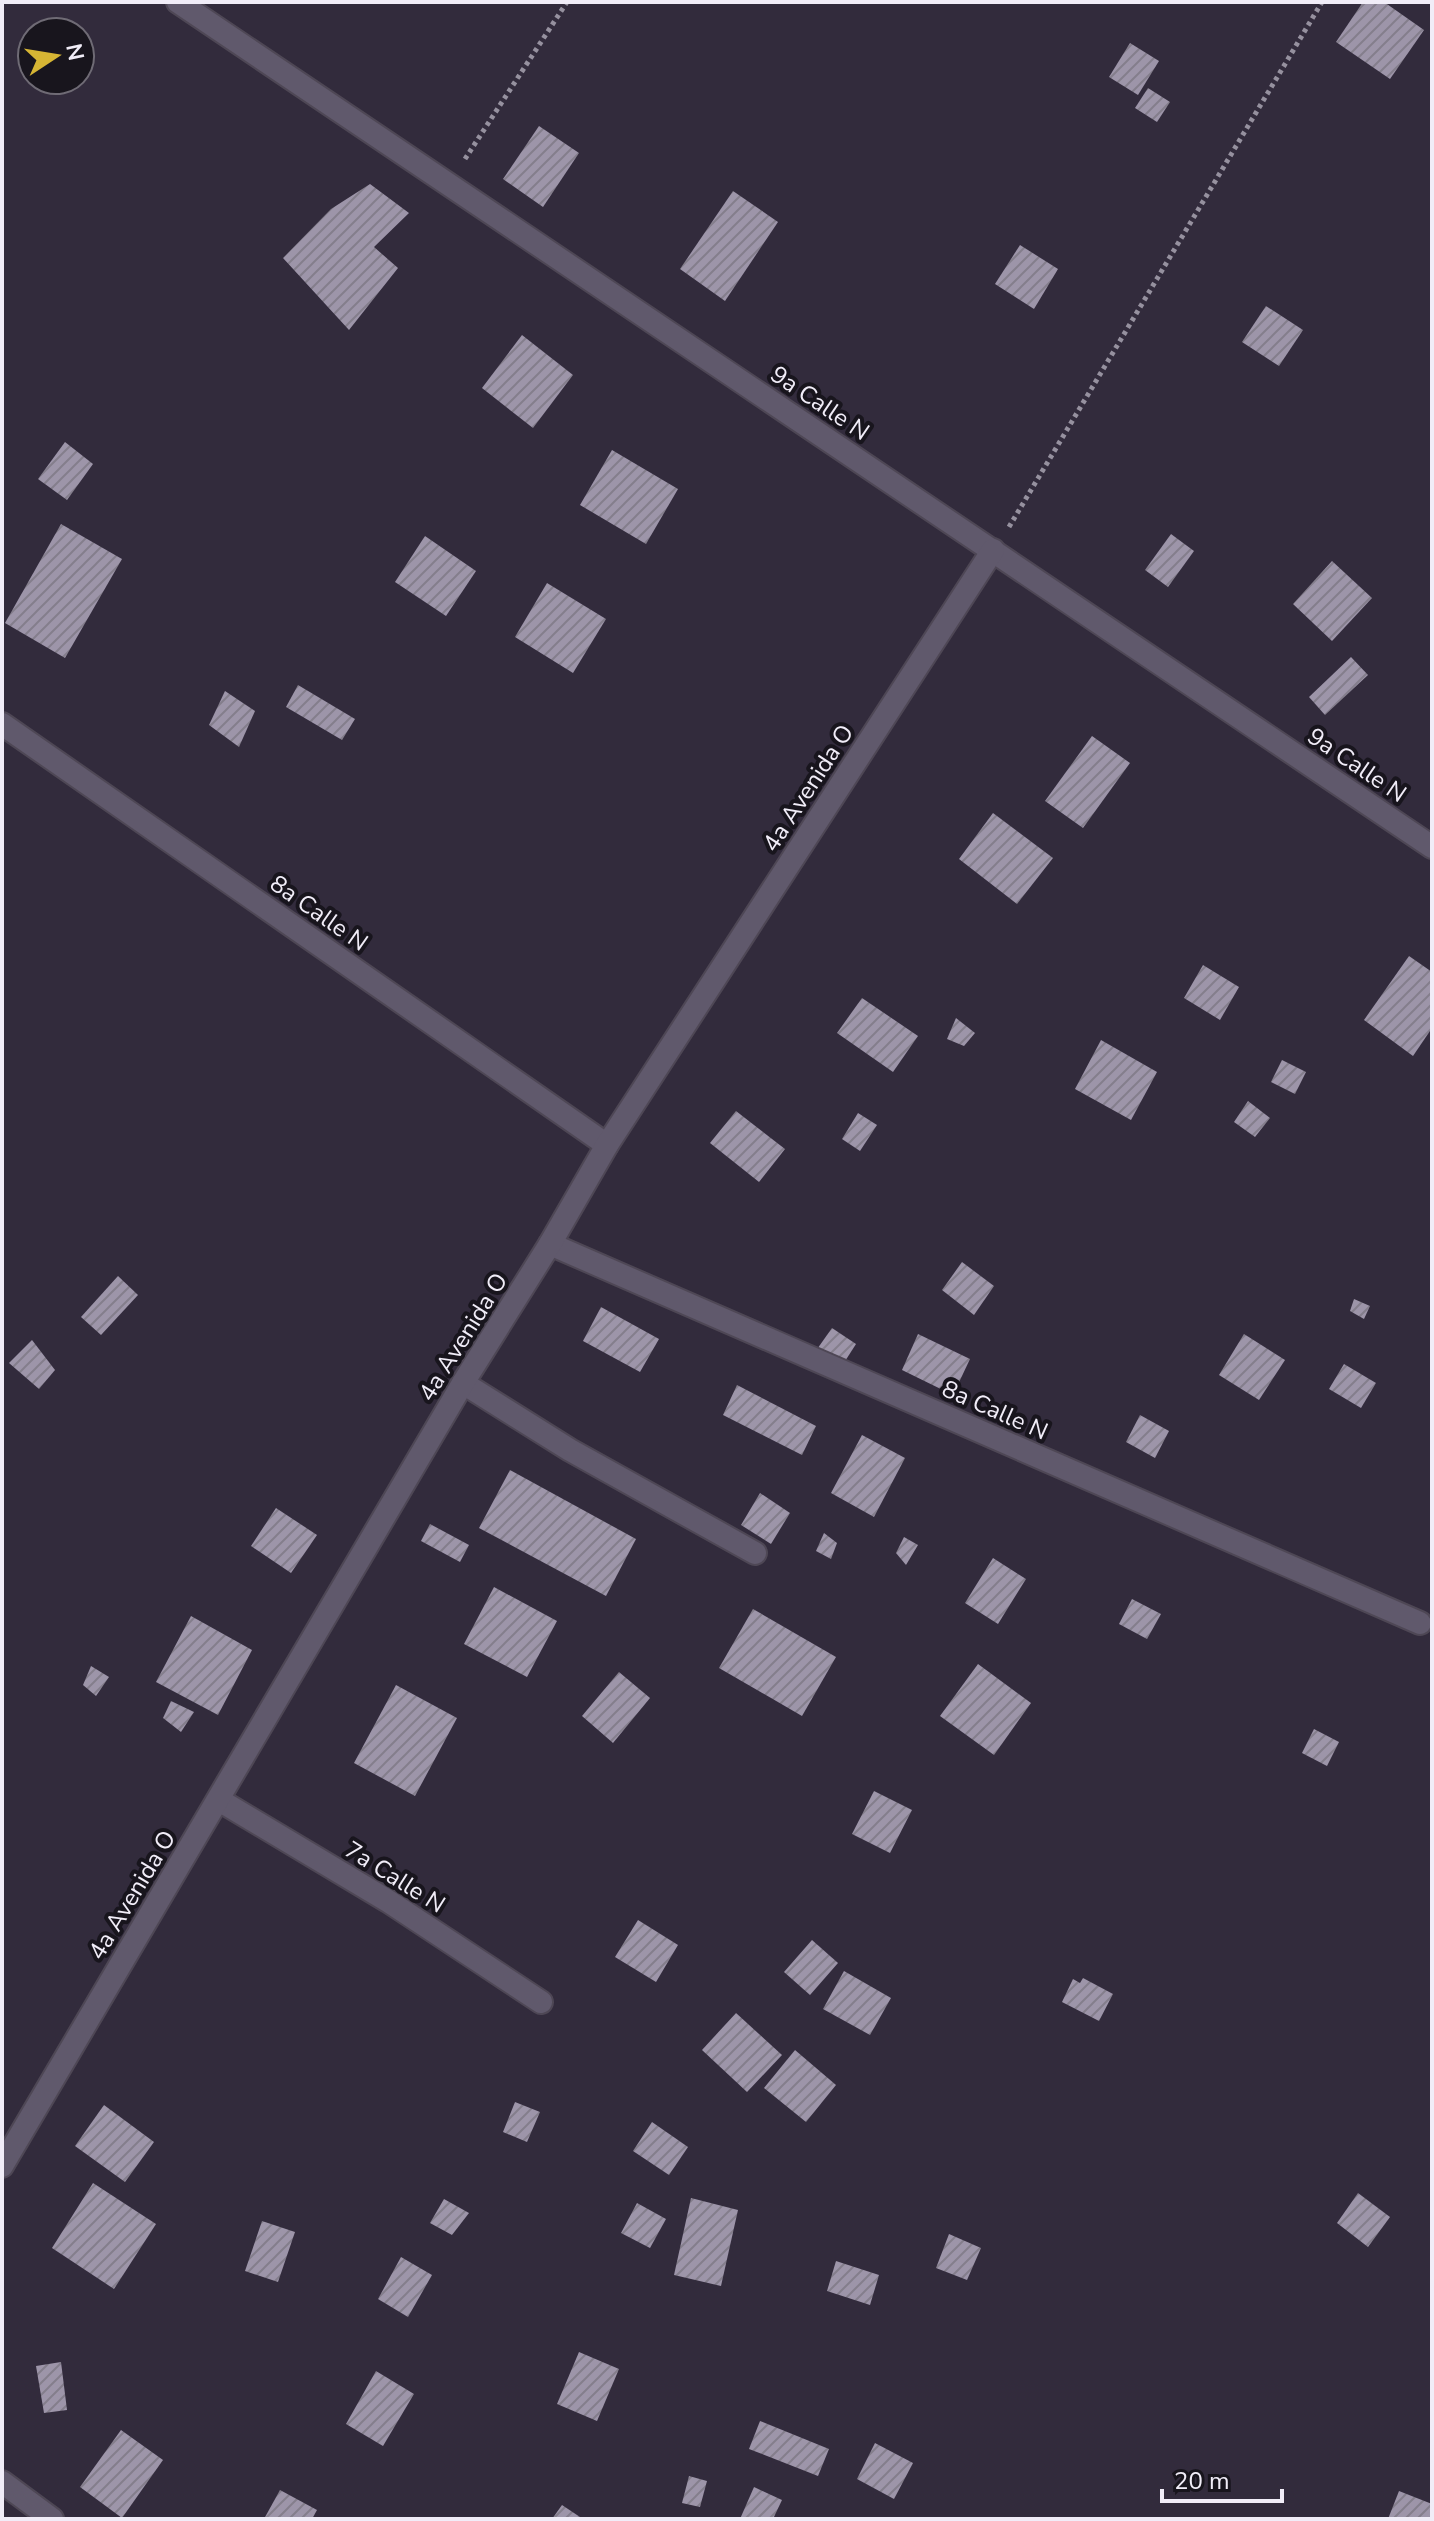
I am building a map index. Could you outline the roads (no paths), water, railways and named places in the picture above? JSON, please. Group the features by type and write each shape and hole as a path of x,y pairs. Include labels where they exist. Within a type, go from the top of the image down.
{"street":[{"name":"9a Calle N","path":"178,2 1432,847"},
{"name":"4a Avenida O","path":"2,2166 463,1383 550,1244 607,1145 993,550"},
{"name":"8a Calle N","path":"2,724 607,1145"},
{"name":"8a Calle N","path":"550,1244 1420,1623"},
{"path":"463,1383 570,1450 755,1553"},
{"name":"7a Calle N","path":"219,1800 388,1901 541,2002"},
{"path":"2,2482 52,2519"}]}
